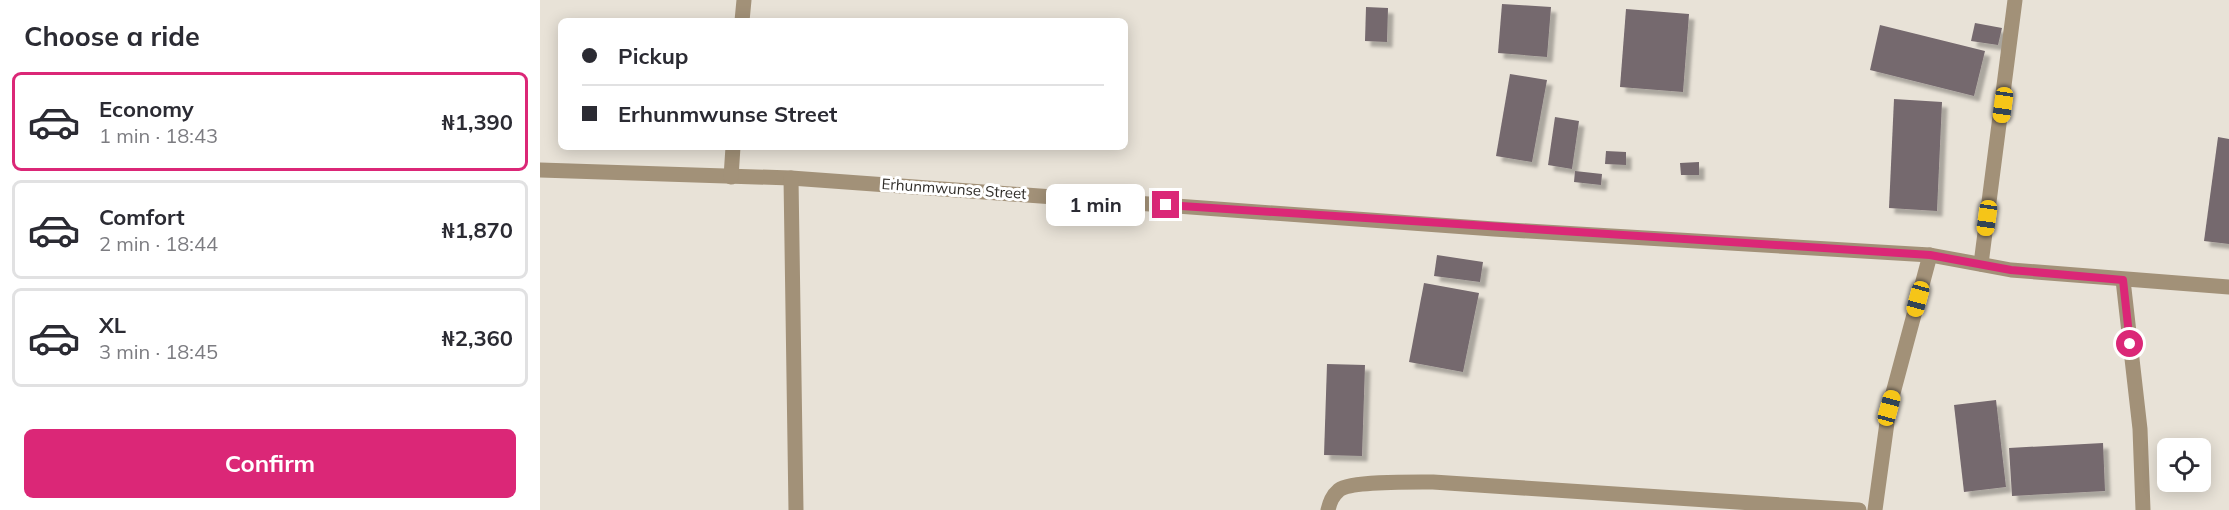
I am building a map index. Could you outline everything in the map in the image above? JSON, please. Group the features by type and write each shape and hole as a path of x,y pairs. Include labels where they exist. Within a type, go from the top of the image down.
{"street":[{"path":"742,18 744,0"},
{"path":"1981,264 2015,0"},
{"path":"731,177 734,150"},
{"name":"Erhunmwunse Street","path":"540,170 791,178 1494,229 1930,255 2011,270 2229,287"},
{"path":"791,178 796,510"},
{"path":"1875,510 1889,408 1930,255"},
{"path":"2123,280 2140,429 2144,510"},
{"path":"1328,510 1331,499 1341,488 1394,482 1433,482 1859,510"}],"building":[{"path":"1502,4 1551,7 1547,57 1498,53"},
{"path":"1366,7 1388,8 1387,42 1365,41"},
{"path":"1626,9 1689,14 1683,92 1620,87"},
{"path":"1975,23 2002,28 1998,45 1971,41"},
{"path":"1880,25 1985,51 1974,96 1870,70"},
{"path":"1510,74 1547,80 1532,162 1496,156"},
{"path":"1894,99 1942,102 1937,211 1889,208"},
{"path":"1555,117 1579,121 1572,169 1548,165"},
{"path":"2218,137 2229,139 2229,244 2204,241"},
{"path":"1606,151 1626,152 1626,165 1605,164"},
{"path":"1699,162 1699,175 1681,175 1680,163"},
{"path":"1575,171 1602,174 1601,185 1574,182"},
{"path":"1437,255 1483,262 1480,282 1434,276"},
{"path":"1424,283 1479,293 1463,372 1409,362"},
{"path":"1327,364 1365,365 1362,456 1324,455"},
{"path":"1996,400 2006,487 1964,492 1954,405"},
{"path":"2103,443 2105,491 2012,496 2009,448"}],"route":[{"path":"1166,205 1494,229 1930,255 2011,270 2123,280 2130,344"}]}
